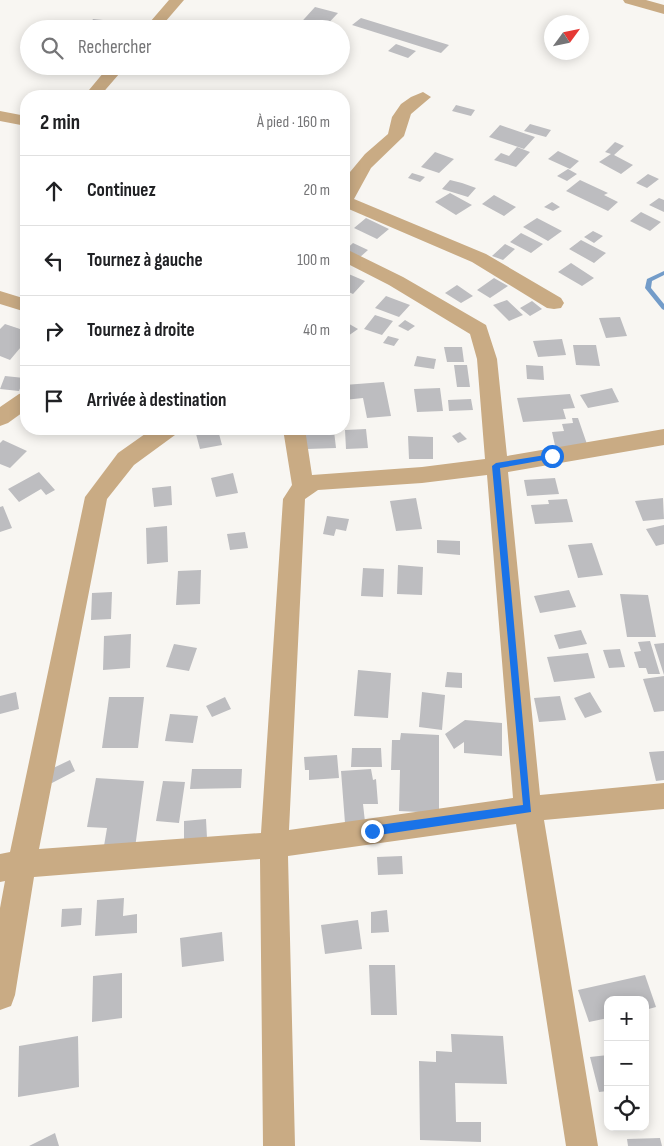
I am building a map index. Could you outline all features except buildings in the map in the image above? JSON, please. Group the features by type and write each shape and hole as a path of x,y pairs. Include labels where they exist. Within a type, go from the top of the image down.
{"street":[{"path":"159,20 177,0"},
{"path":"634,0 664,10"},
{"path":"97,90 110,75"},
{"path":"350,186 367,159 396,136 397,127 405,107 422,97"},
{"path":"0,116 20,120"},
{"path":"350,203 396,221 479,258 554,304"},
{"path":"350,257 396,281 479,330 487,360 528,809 582,1146"},
{"path":"0,297 20,304"},
{"path":"0,418 20,403"},
{"path":"0,995 11,866 96,497 126,459 159,435"},
{"path":"295,435 303,486"},
{"path":"279,1146 274,845 294,499 303,486 316,482 422,475 496,466 664,437"},
{"path":"11,866 274,845 528,809 664,796"}],"waterway":[{"path":"664,273 649,280 648,288 664,308"}],"route":[{"path":"372,831 528,809 496,466 552,456"}]}
